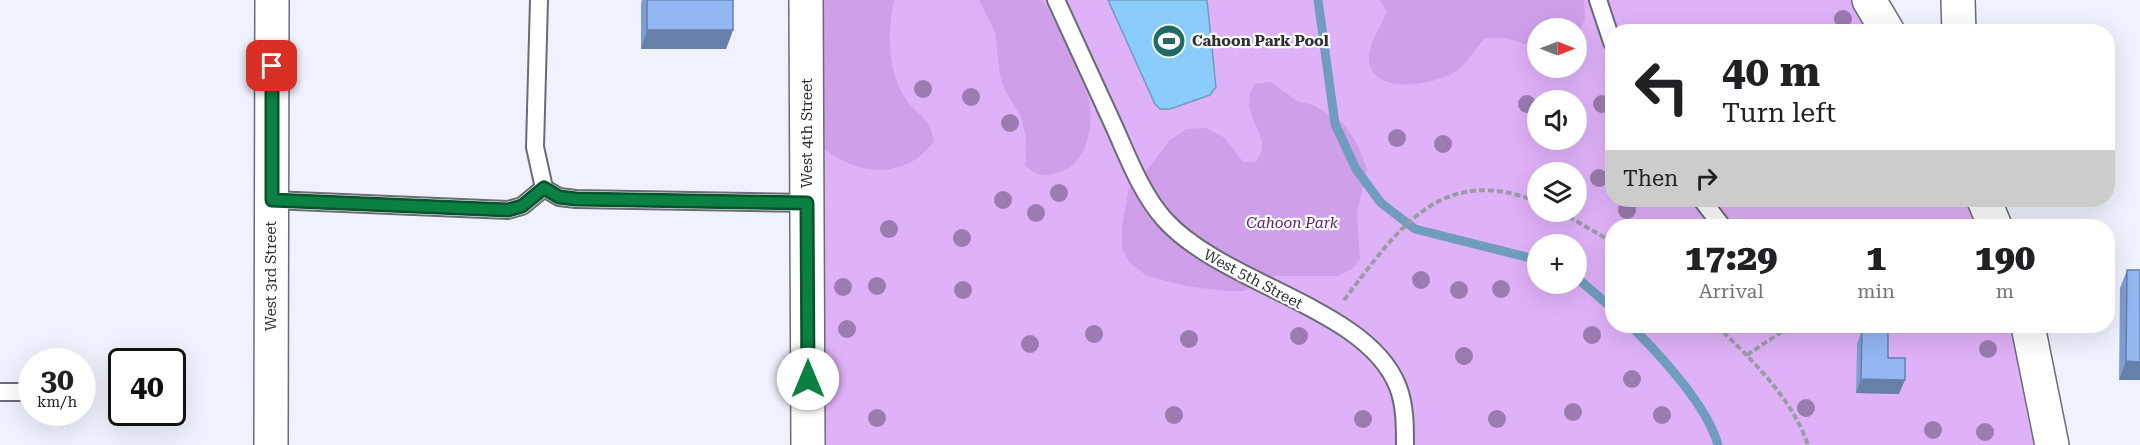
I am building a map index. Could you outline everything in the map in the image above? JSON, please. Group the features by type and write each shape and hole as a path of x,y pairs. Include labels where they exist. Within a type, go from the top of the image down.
{"street":[{"name":"West 3rd Street","path":"271,445 272,0"},
{"name":"West 4th Street","path":"806,0 808,445"},
{"path":"1869,0 1883,24"},
{"path":"1958,0 1959,24"},
{"path":"2029,333 2052,445"}],"lane":[{"path":"539,0 535,147 544,188 559,197 576,199 807,203"},
{"name":"West 5th Street","path":"1056,0 1134,172 1162,216 1190,243 1209,256 1360,338 1387,364 1402,397 1405,445"},
{"path":"1598,0 1606,24"},
{"path":"272,200 508,210 522,206 544,188"},
{"path":"1707,207 1717,219"},
{"path":"0,392 18,392"}],"path":[{"path":"1329,320 1392,238 1424,208 1443,197 1463,191 1490,189 1527,198"},
{"path":"1578,222 1605,238"},
{"path":"1724,333 1748,355 1796,415 1808,445"},
{"path":"1748,355 1780,333"}],"green space":[{"name":"Cahoon Park","path":"806,0 1869,0 1884,24 1605,24 1605,207 1987,207 1992,219 1605,219 1605,333 2029,333 2052,445 808,445"},
{"path":"813,0 894,0 890,40 896,80 909,103 927,123 934,141 922,154 909,163 879,170 864,168 849,164 821,146"},
{"path":"979,0 1043,0 1048,9 1078,71 1090,107 1089,135 1086,145 1070,167 1043,175 1025,166 1026,138 1021,117 1006,92 1000,76 995,32"},
{"path":"1380,0 1584,0 1585,18 1527,18 1527,45 1506,38 1485,38 1455,72 1432,81 1403,84 1389,83 1378,77 1371,68 1370,50 1387,12"},
{"path":"1271,82 1297,101 1313,105 1343,123 1357,143 1367,169 1357,212 1360,258 1355,267 1337,276 1276,276 1244,291 1186,286 1147,276 1130,263 1122,249 1122,226 1129,188 1148,169 1169,141 1186,129 1206,128 1225,138 1243,162 1256,162 1262,143 1252,117 1250,97 1254,84"}],"water":[{"name":"Cahoon Park Pool","path":"1108,0 1207,0 1216,87 1210,95 1170,109 1160,109 1155,104"}],"building":[{"path":"647,0 733,0 733,30 647,30"},
{"path":"2127,270 2140,270 2140,362 2126,361"},
{"path":"1862,333 1888,333 1888,358 1905,358 1905,380 1861,379"}],"waterway":[{"path":"1318,0 1335,124 1356,169 1381,203 1415,229 1527,257"},
{"path":"1587,286 1605,302"},
{"path":"1638,333 1693,397 1704,414 1718,445"}],"place":[{"name":"Cahoon Park Pool","path":"1169,41"}],"route":[{"path":"272,66 272,200 508,210 522,206 544,188 559,197 576,199 807,203 808,379"}]}
